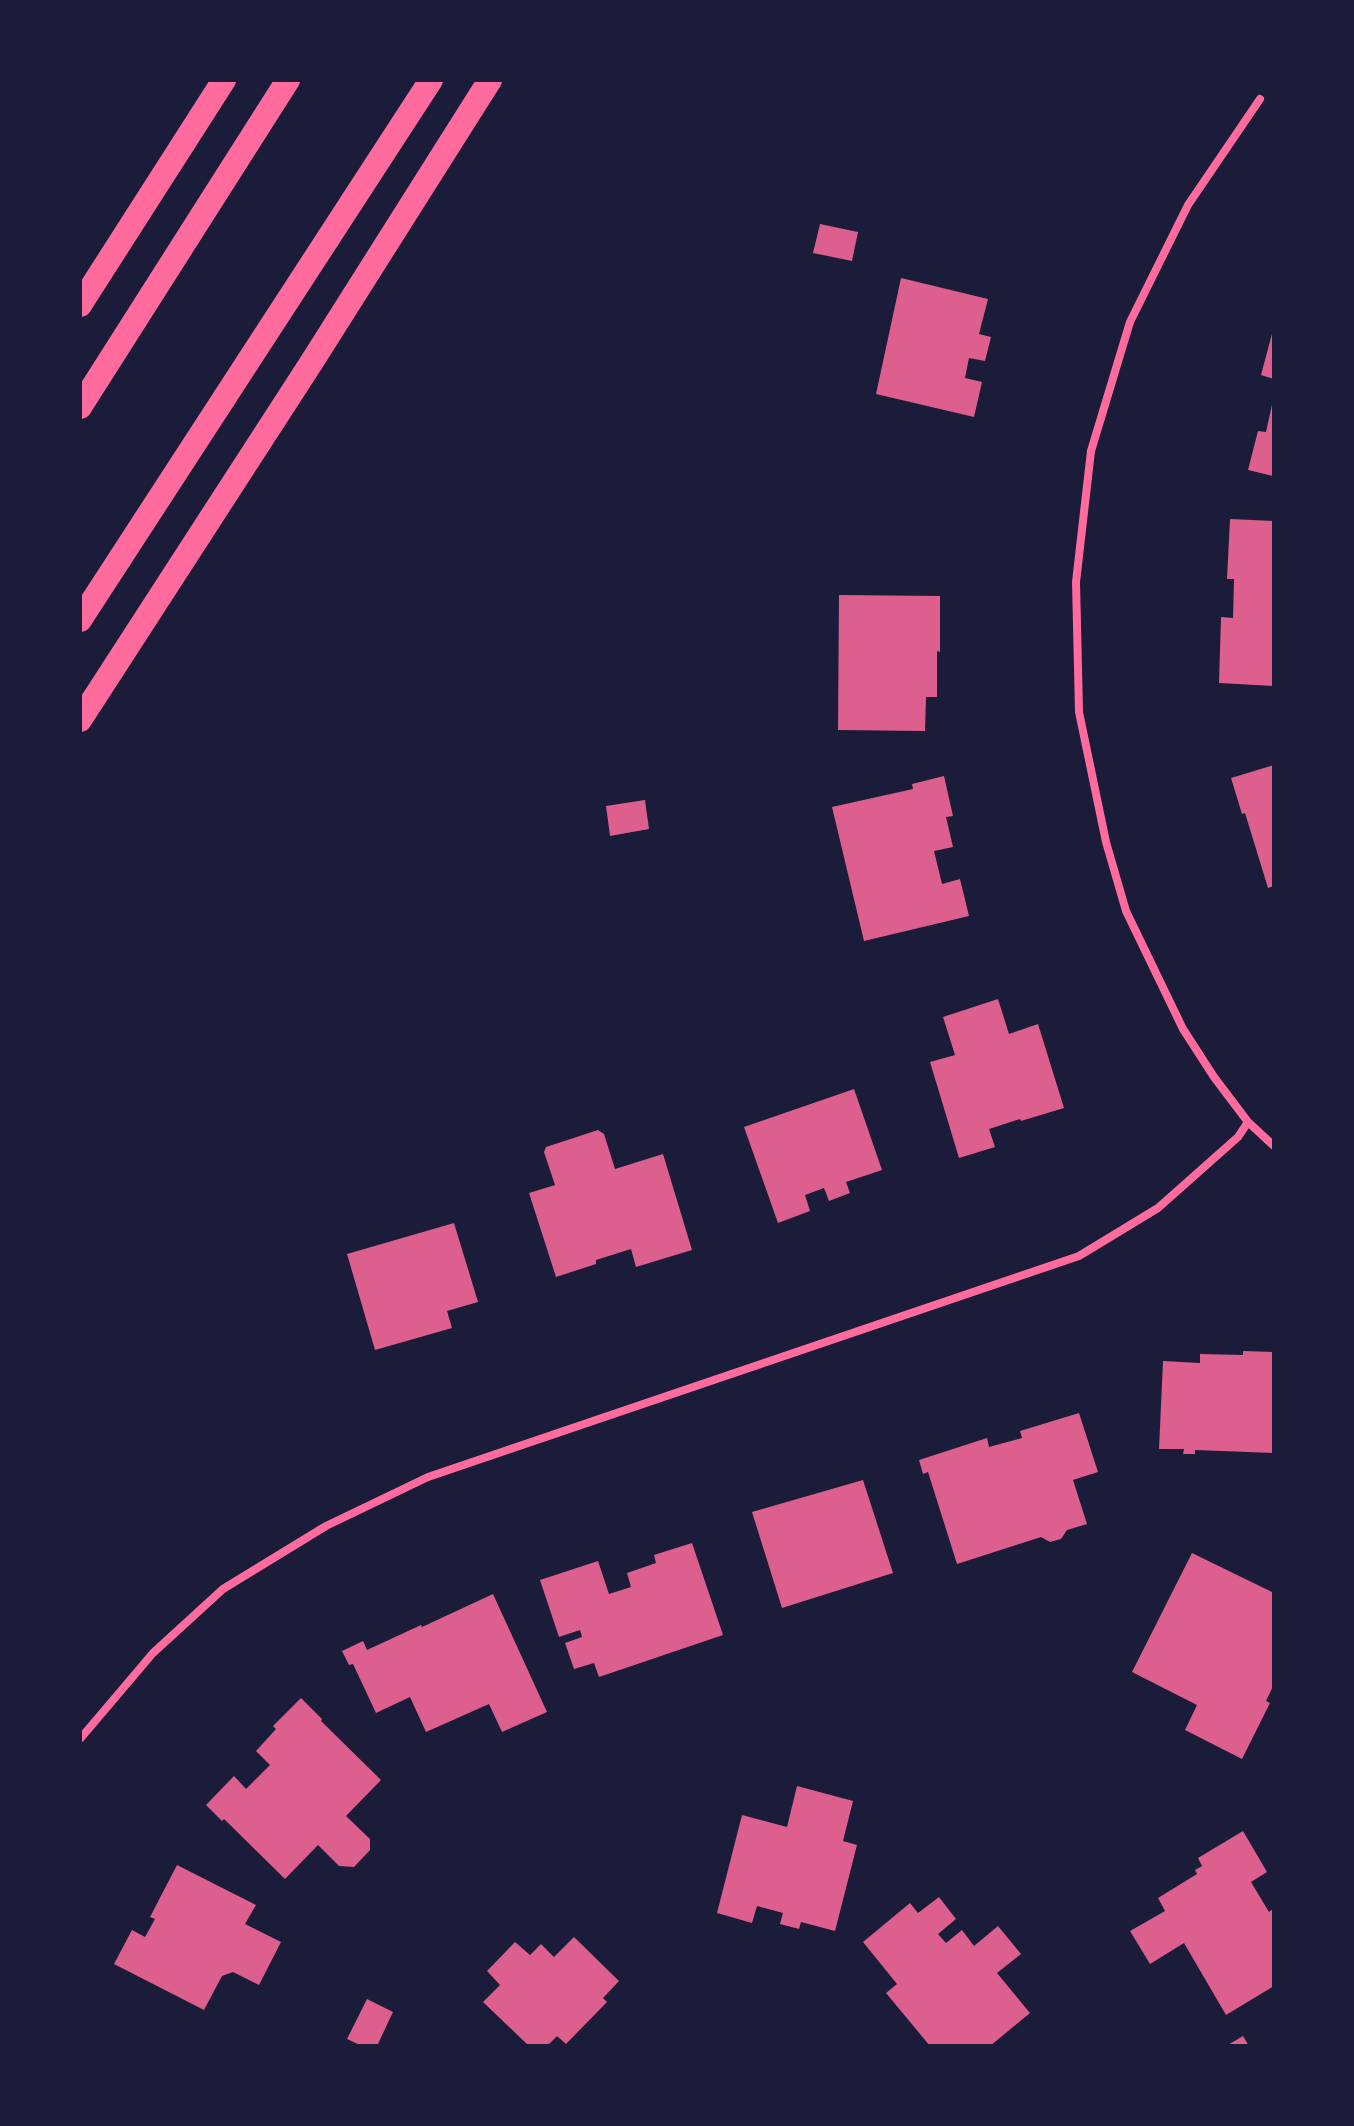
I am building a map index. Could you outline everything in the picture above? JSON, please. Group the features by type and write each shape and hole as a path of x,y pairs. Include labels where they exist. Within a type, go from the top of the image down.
{"highway":[{"path":"80,305 224,80"},
{"path":"80,407 288,80"},
{"path":"80,620 431,80"},
{"path":"80,720 490,80"}],"street":[{"path":"1260,99 1188,205 1130,322 1091,451 1076,582 1079,712 1106,842 1126,911 1183,1029 1248,1122 1274,1146"},
{"path":"80,1739 153,1653 223,1589 326,1526 428,1477 1079,1256 1158,1208 1238,1137 1248,1122"}],"building":[{"path":"820,224 858,232 852,261 813,253"},
{"path":"901,278 988,299 979,334 991,337 985,361 969,358 965,378 982,382 974,417 876,394"},
{"path":"1274,330 1274,379 1261,375"},
{"path":"1273,400 1273,476 1248,470 1258,431 1266,432"},
{"path":"1230,519 1274,521 1274,686 1219,683 1221,617 1233,618 1234,579 1227,579"},
{"path":"839,595 940,596 937,697 926,697 925,731 838,730"},
{"path":"1274,765 1274,886 1268,888 1231,778"},
{"path":"944,776 953,816 946,817 953,847 934,851 942,884 960,879 969,916 864,941 832,807 913,789 912,784"},
{"path":"645,800 649,829 610,836 606,806"},
{"path":"998,999 1009,1034 1038,1024 1064,1108 989,1129 995,1147 959,1158 930,1062 955,1055 943,1017"},
{"path":"854,1089 882,1170 846,1182 850,1193 829,1201 824,1188 805,1195 810,1211 778,1223 744,1127"},
{"path":"598,1130 604,1134 615,1169 663,1154 692,1250 636,1267 631,1249 556,1277 529,1193 555,1185 544,1152 546,1147"},
{"path":"454,1223 478,1302 447,1311 452,1328 375,1350 347,1254"},
{"path":"1243,1351 1274,1352 1274,1453 1195,1450 1195,1454 1183,1454 1184,1449 1159,1449 1163,1361 1200,1363 1200,1354 1243,1355"},
{"path":"1079,1413 1098,1472 1073,1480 1087,1524 1067,1530 1061,1539 1050,1542 1041,1537 957,1564 928,1472 923,1474 919,1460 987,1438 989,1447 1022,1438 1020,1431"},
{"path":"863,1480 893,1573 782,1608 752,1512"},
{"path":"692,1543 723,1635 599,1677 594,1663 574,1669 565,1643 582,1637 580,1630 559,1637 540,1580 598,1561 609,1594 631,1587 627,1573 656,1563 654,1555"},
{"path":"1192,1553 1274,1593 1274,1684 1266,1701 1270,1703 1242,1759 1185,1730 1197,1705 1132,1672"},
{"path":"493,1594 547,1712 502,1732 489,1704 426,1732 410,1697 376,1713 353,1664 349,1665 342,1651 363,1641 367,1650"},
{"path":"301,1698 381,1780 346,1816 370,1839 370,1850 354,1867 339,1866 318,1845 285,1879 206,1805 234,1776 246,1789 270,1765 256,1751 276,1729 273,1726"},
{"path":"797,1786 853,1801 843,1841 857,1845 835,1931 801,1922 799,1929 780,1924 783,1913 757,1906 752,1923 717,1913 742,1815 787,1827"},
{"path":"1243,1831 1267,1872 1251,1882 1269,1912 1274,1908 1274,1986 1226,2015 1184,1943 1150,1964 1130,1931 1165,1911 1158,1898 1197,1874 1195,1870 1202,1866 1198,1858"},
{"path":"177,1865 256,1905 245,1924 281,1942 259,1985 233,1972 222,1976 204,2010 114,1964 132,1930 145,1937 155,1919 150,1917"},
{"path":"939,1897 956,1919 938,1934 946,1943 962,1930 974,1946 998,1926 1021,1954 997,1973 1030,2013 990,2046 930,2046 886,1993 897,1984 863,1942 910,1903 918,1913"},
{"path":"574,1937 619,1981 603,1998 607,2002 566,2044 557,2036 547,2046 529,2046 483,2002 500,1985 487,1971 515,1942 530,1955 541,1944 554,1957"},
{"path":"367,1999 393,2012 377,2046 362,2046 347,2039"},
{"path":"1243,2036 1249,2046 1226,2046"}]}
